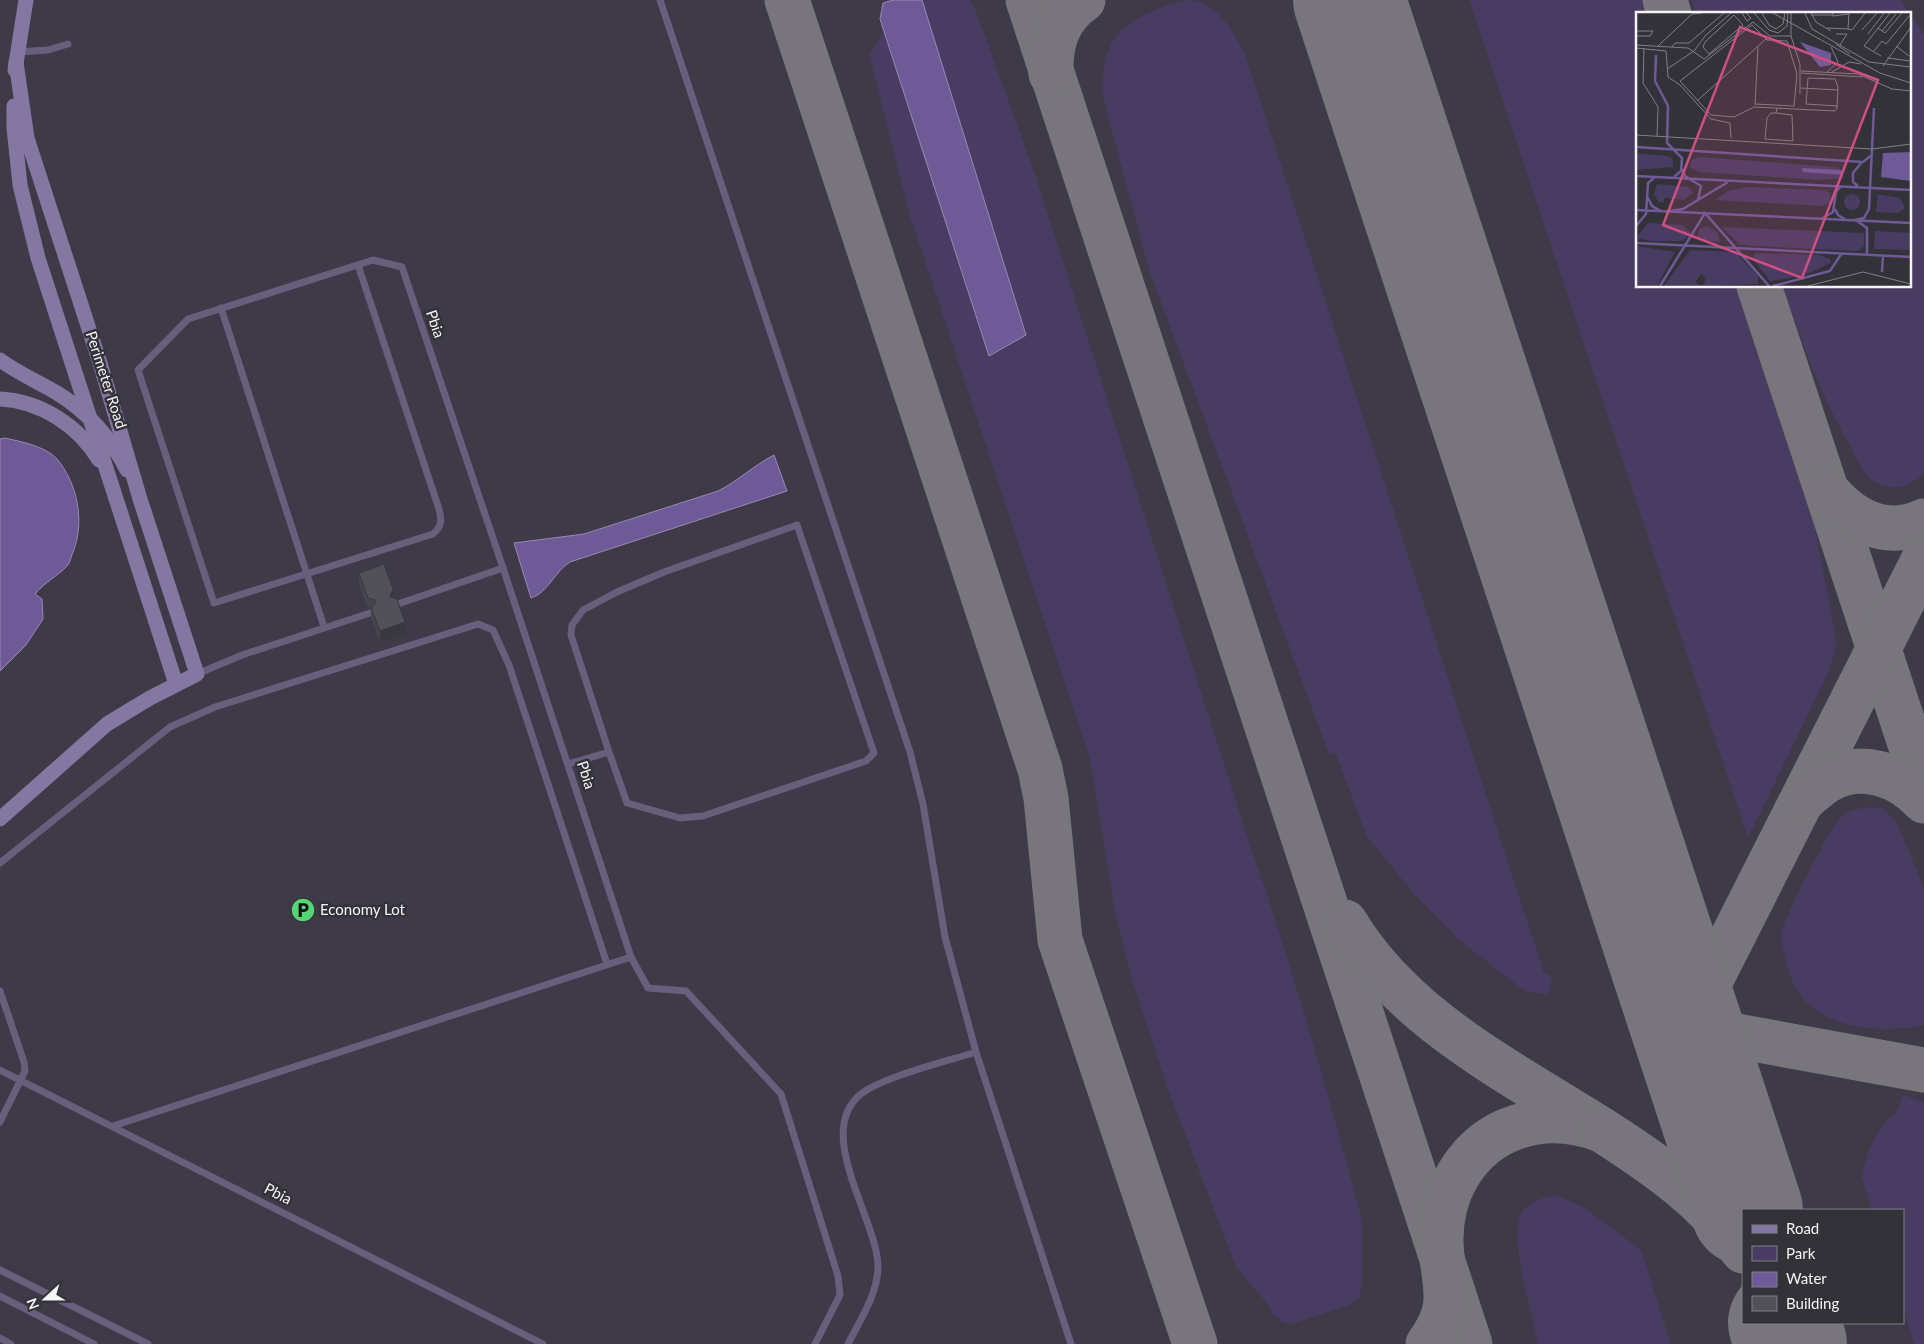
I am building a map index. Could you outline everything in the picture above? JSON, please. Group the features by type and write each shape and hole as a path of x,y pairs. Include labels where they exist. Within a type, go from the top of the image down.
{"street":[{"name":"Perimeter Road","path":"26,0 16,57 14,128 20,185 38,258 176,684"},
{"name":"Perimeter Road","path":"16,57 27,138 100,362 140,499 198,674"},
{"path":"0,360 12,369 76,405 90,418 118,453 140,499"},
{"path":"0,399 32,404 52,414 76,432 88,444 107,474"},
{"path":"0,819 106,724 176,684 198,674"}],"lane":[{"path":"660,0 910,752 923,804 945,936 976,1052 1071,1344"},
{"path":"16,57 68,44"},
{"name":"Pbia","path":"307,573 214,603 138,370 188,319 373,260 402,267 504,568 631,957 648,988 686,991 781,1094 838,1276 840,1295 815,1344"},
{"path":"307,573 433,534 440,528 441,519 358,265"},
{"path":"221,308 324,627"},
{"path":"797,525 874,753 866,762 703,816 680,818 627,803 609,752 571,635 576,617 583,610 618,592 664,572 797,525"},
{"path":"395,606 504,568"},
{"path":"198,674 242,655 370,613"},
{"path":"0,863 170,728 215,707 478,624 493,630 509,665 607,964"},
{"path":"568,764 609,752"},
{"path":"113,1126 631,957"},
{"path":"0,991 24,1062 22,1080 0,1122"},
{"path":"848,1344 872,1296 878,1268 875,1248 844,1148 843,1128 850,1106 861,1093 878,1084 976,1052"},
{"name":"Pbia","path":"0,1070 543,1344"},
{"path":"0,1270 148,1344"},
{"path":"0,1296 94,1344"},
{"path":"0,1338 11,1344"}],"shaded area":[{"path":"0,0 1924,0 1924,1344 0,1344"}],"green space":[{"path":"893,0 971,0 1036,177 1280,934 1360,1212 1362,1225 1362,1284 1359,1297 1350,1305 1291,1324 1283,1323 1272,1313 1266,1302 1236,1267 1167,1087 1131,976 1115,913 1090,759 910,216 869,54 885,29 880,19 883,3"},
{"path":"1185,0 1196,1 1214,10 1228,26 1245,54 1544,973 1552,977 1548,994 1528,992 1518,986 1459,940 1416,896 1367,837 1335,752 1329,754 1149,270 1104,101 1103,78 1111,45 1120,32 1132,22 1147,14"},
{"path":"1469,0 1641,0 1644,12 1636,12 1636,288 1738,288 1814,523 1837,645 1828,673 1748,838"},
{"path":"1692,0 1901,0 1909,12 1695,12"},
{"path":"1912,17 1924,34 1924,472 1912,483 1904,486 1889,487 1881,485 1867,476 1830,408 1812,368 1784,288 1912,288"},
{"path":"1867,807 1884,809 1897,823 1924,888 1924,1025 1921,1026 1879,1029 1858,1027 1820,1013 1805,1000 1793,983 1786,961 1781,935 1808,874 1842,816 1851,811"},
{"path":"1903,1095 1924,1102 1924,1344 1914,1344 1904,1311 1904,1209 1872,1209 1861,1176 1870,1147 1883,1124 1896,1113"},
{"path":"1554,1195 1582,1206 1641,1250 1671,1344 1538,1344 1523,1278 1518,1226 1523,1210 1535,1202"}],"water":[{"path":"893,0 922,0 1026,335 989,356 880,19 883,3"},
{"path":"5,438 40,448 57,459 70,480 74,492 79,516 79,529 77,541 68,565 35,594 42,599 43,619 26,645 0,671 0,439"},
{"path":"774,455 787,491 570,562 542,592 531,598 514,543 584,534 718,491"}],"building":[{"path":"384,564 393,589 390,597 397,599 405,622 380,631 371,608 375,604 375,600 368,598 359,573"}],"taxiway":[{"path":"787,0 1040,769 1046,798 1060,940 1195,1344"},
{"path":"1028,0 1470,1344"},
{"path":"1051,74 1052,52 1057,32 1067,15 1083,0"},
{"path":"1339,0 1359,32"},
{"path":"1665,0 1668,12"},
{"path":"1760,288 1924,786"},
{"path":"1827,491 1847,511 1870,524 1896,528 1924,521"},
{"path":"1924,559 1687,1027 1924,1070"},
{"path":"1803,800 1828,780 1841,774 1867,771 1892,778 1904,784 1924,801"},
{"path":"1345,922 1369,956 1397,987 1427,1015 1495,1064 1602,1130 1566,1121 1530,1123 1506,1131 1491,1140 1466,1163 1457,1177 1445,1208 1441,1242 1446,1305 1443,1317 1428,1344"},
{"path":"1602,1130 1641,1156 1696,1199 1713,1215 1742,1250"},
{"path":"1784,1324 1786,1329"}],"runway":[{"path":"1349,0 1747,1209"},
{"path":"1784,1324 1791,1344"}],"place":[{"name":"Economy Lot","path":"303,910"}]}
